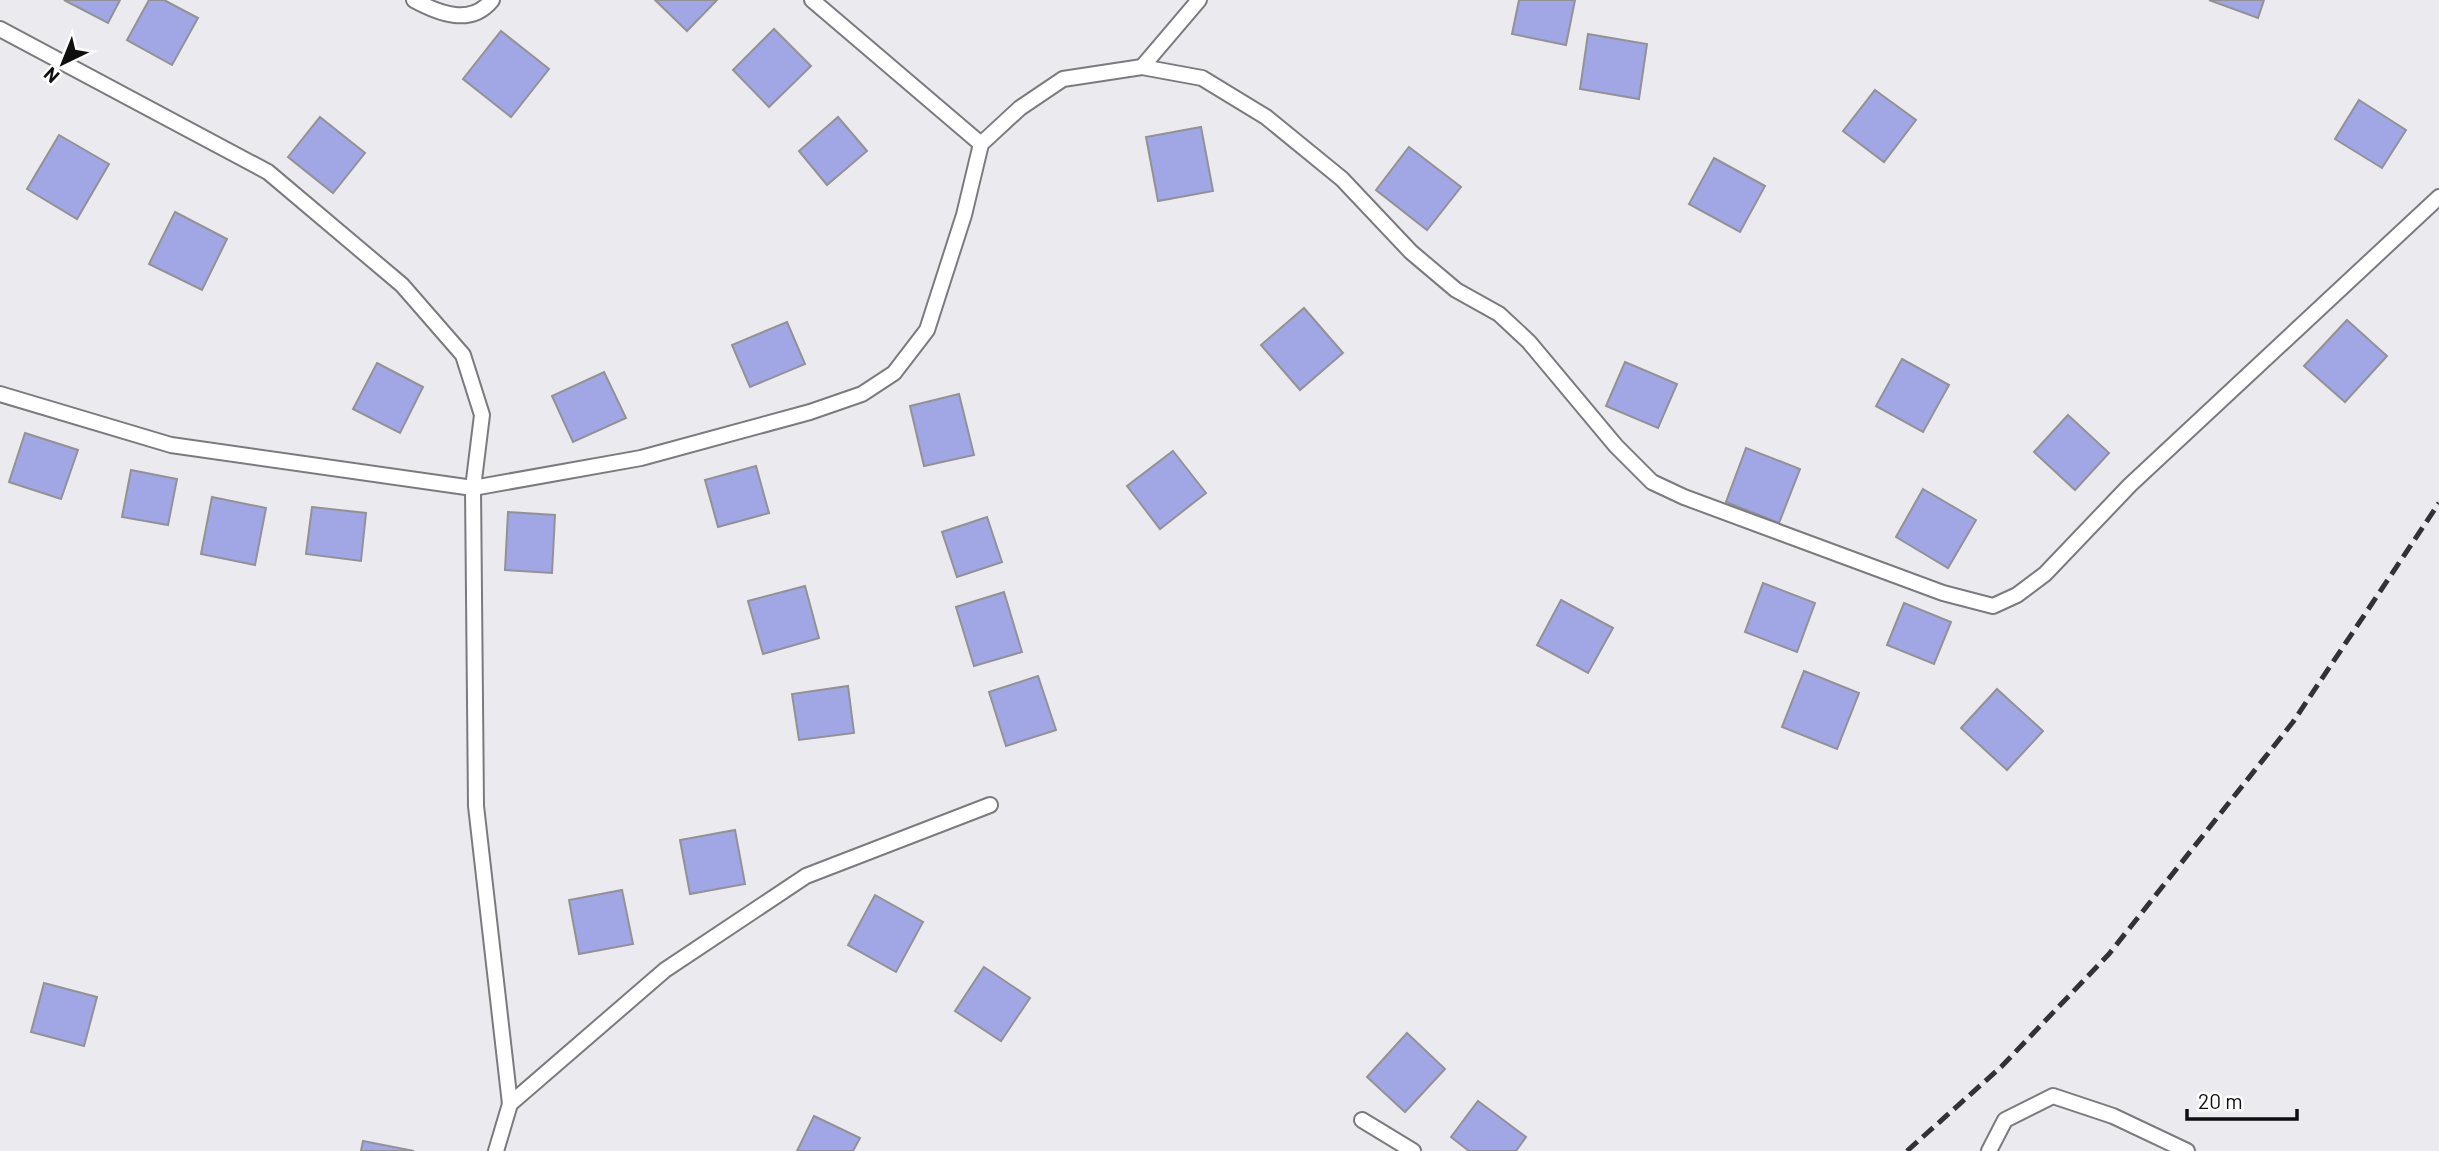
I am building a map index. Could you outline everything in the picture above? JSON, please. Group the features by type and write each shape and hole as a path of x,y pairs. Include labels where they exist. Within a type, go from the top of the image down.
{"lane":[{"path":"414,0 451,16 466,17 485,9 492,0"},
{"path":"811,0 981,144"},
{"path":"1142,67 1199,0"},
{"path":"0,29 268,172 402,285 463,355 482,415 474,488 476,806 510,1104 496,1151"},
{"path":"0,394 171,445 474,488 641,458 810,412 862,394 894,373 927,330 964,215 981,144 1020,108 1063,79 1142,67 1202,78 1266,117 1332,171 1411,253 1456,290 1499,314 1529,342 1616,446 1652,482 1684,497 1942,593 1993,606 2017,595 2045,574 2130,485 2439,197"},
{"path":"510,1104 665,971 806,876 990,805"},
{"path":"1989,1151 2004,1120 2053,1097 2113,1115 2187,1151"},
{"path":"1362,1120 1413,1151"}],"building":[{"path":"64,0 120,0 108,23"},
{"path":"149,0 164,0 198,18 172,65 127,40"},
{"path":"655,0 717,0 687,31"},
{"path":"1519,0 1575,0 1566,45 1512,34"},
{"path":"2209,0 2264,0 2258,18"},
{"path":"774,29 811,66 769,107 733,70"},
{"path":"501,31 549,69 511,117 463,79"},
{"path":"1588,34 1647,44 1639,99 1580,89"},
{"path":"1875,90 1916,120 1884,162 1843,131"},
{"path":"2359,100 2406,130 2382,168 2335,139"},
{"path":"320,117 365,153 333,193 288,157"},
{"path":"838,117 867,151 827,185 799,151"},
{"path":"1201,127 1213,191 1158,201 1146,137"},
{"path":"59,135 109,164 77,219 27,189"},
{"path":"1409,147 1461,187 1427,230 1376,190"},
{"path":"1714,158 1765,186 1740,232 1689,204"},
{"path":"175,212 227,239 202,290 149,264"},
{"path":"1304,308 1343,353 1300,390 1261,345"},
{"path":"2347,320 2387,356 2345,402 2304,366"},
{"path":"787,322 805,364 750,387 732,345"},
{"path":"1902,359 1949,385 1923,432 1876,406"},
{"path":"1625,362 1677,384 1658,428 1606,406"},
{"path":"377,363 423,387 400,433 353,409"},
{"path":"604,372 626,418 573,442 552,396"},
{"path":"959,394 974,455 924,466 910,406"},
{"path":"2068,415 2109,453 2075,490 2034,452"},
{"path":"25,433 78,450 61,499 9,482"},
{"path":"1746,448 1800,469 1779,523 1726,502"},
{"path":"1173,451 1206,493 1160,529 1127,486"},
{"path":"756,466 769,513 718,527 705,480"},
{"path":"131,470 177,479 168,525 122,517"},
{"path":"1923,489 1976,520 1948,568 1896,537"},
{"path":"212,497 266,508 255,565 201,554"},
{"path":"312,507 366,513 361,561 306,554"},
{"path":"508,512 555,515 552,573 505,570"},
{"path":"987,517 1002,562 957,577 942,532"},
{"path":"1763,583 1815,603 1797,652 1745,632"},
{"path":"805,586 819,638 763,654 748,601"},
{"path":"1004,592 1022,652 974,666 956,607"},
{"path":"1561,600 1613,628 1588,673 1537,645"},
{"path":"1904,603 1951,622 1934,664 1887,645"},
{"path":"1804,671 1859,693 1837,749 1782,727"},
{"path":"1038,676 1056,730 1006,746 989,692"},
{"path":"848,686 854,733 799,740 792,694"},
{"path":"1997,689 2043,731 2007,770 1961,728"},
{"path":"735,830 745,884 690,894 680,840"},
{"path":"622,890 633,944 579,954 569,900"},
{"path":"875,895 923,922 896,972 848,945"},
{"path":"984,967 1030,998 1001,1041 955,1011"},
{"path":"44,983 97,997 84,1046 31,1032"},
{"path":"1407,1033 1445,1069 1405,1112 1367,1077"},
{"path":"1478,1101 1526,1137 1516,1151 1469,1151 1451,1137"},
{"path":"814,1116 860,1138 853,1151 797,1151"},
{"path":"363,1141 414,1151 361,1151"}],"railway":[{"path":"1907,1151 2001,1067 2109,954 2293,722 2439,503"}]}
